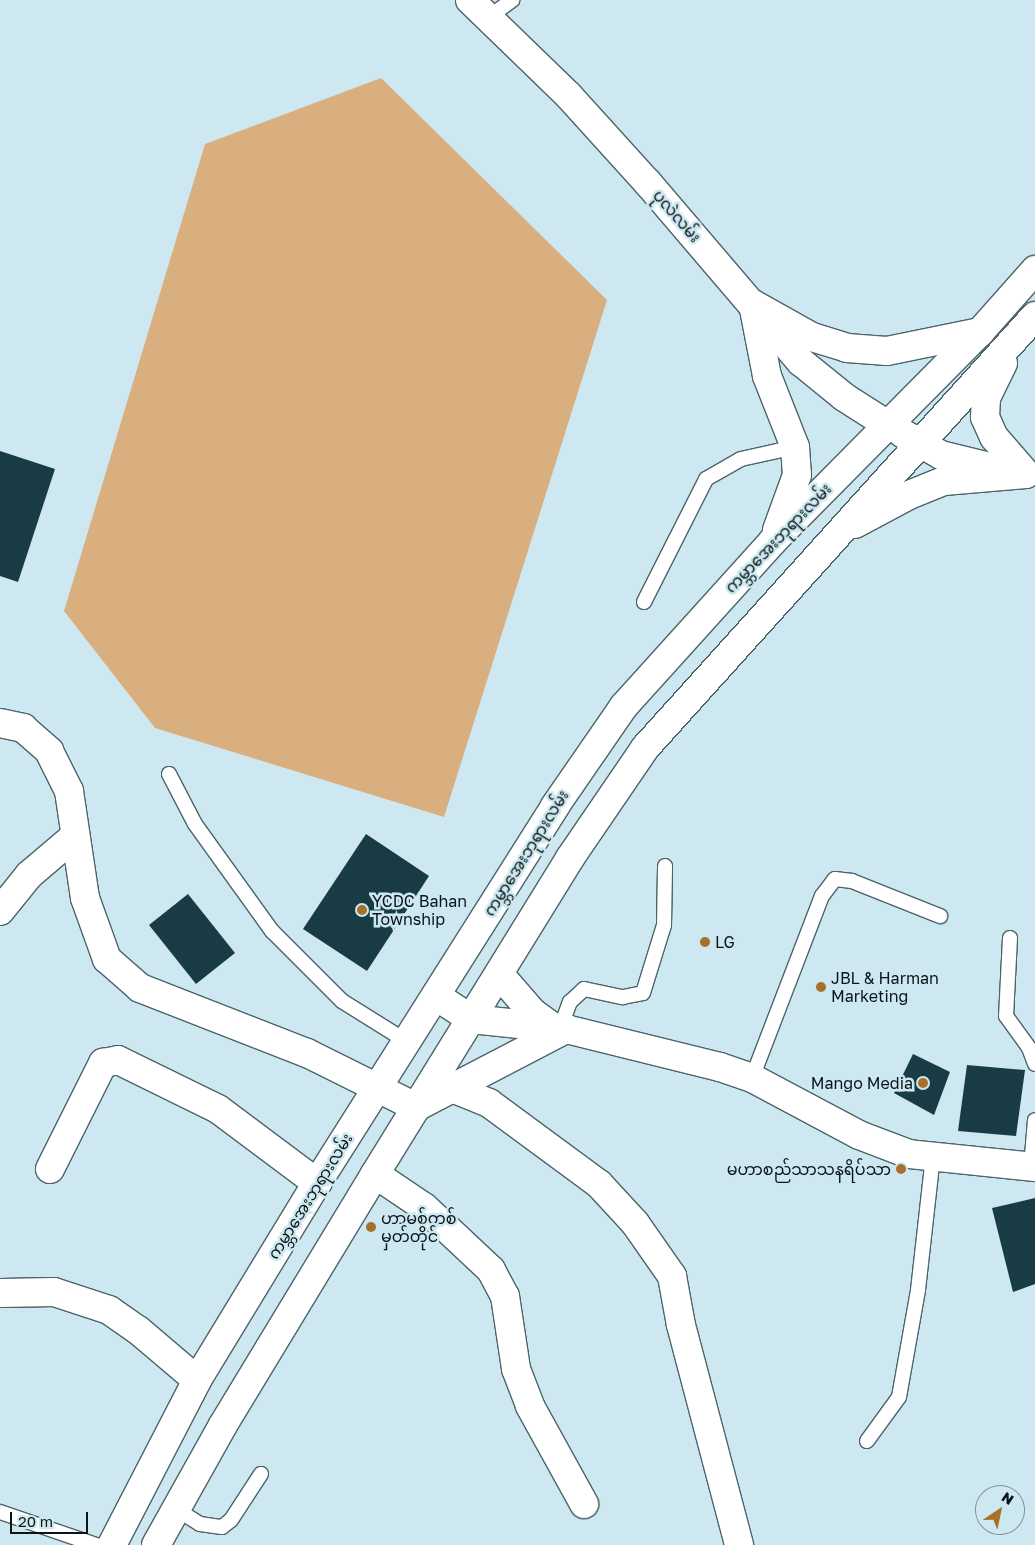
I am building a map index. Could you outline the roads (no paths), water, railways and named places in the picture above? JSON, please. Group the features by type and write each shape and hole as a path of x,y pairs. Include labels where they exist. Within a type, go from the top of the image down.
{"main road":[{"name":"ပုလဲလမ်း","path":"479,9 569,96 753,304 801,362 844,397 918,443 941,455 968,463 1030,474"},
{"name":"ကမ္ဘာအေးဘုရားလမ်း","path":"112,1545 197,1380 317,1183 555,806 624,706 773,541 980,332 1035,270"},
{"path":"753,304 812,337 847,348 887,352 980,332"},
{"path":"753,304 767,376 796,447 797,475 773,541"},
{"path":"156,1545 223,1425 416,1107 500,975 570,858 645,748 808,564 1028,324"},
{"path":"1028,324 990,390 984,417 994,437 1030,474"},
{"path":"808,564 864,517 909,495 944,481 1030,474"},
{"path":"0,723 23,728 49,751 69,791 85,898 108,959 140,988 307,1053 416,1107"},
{"path":"0,911 29,875 75,836"},
{"path":"500,975 532,1012 560,1029"},
{"path":"436,996 471,1019 560,1029 720,1067 752,1078 858,1135 909,1154 1033,1167"},
{"path":"416,1107 560,1029"},
{"path":"50,1169 103,1063 118,1060 218,1109 317,1183"},
{"path":"452,1088 489,1103 599,1184 635,1224 672,1276 681,1326 739,1545"},
{"path":"375,1174 424,1207 491,1270 504,1296 516,1369 530,1406 584,1504"},
{"path":"0,1292 54,1292 109,1310 138,1330 197,1380"}],"lane":[{"path":"479,9 512,0"},
{"path":"644,602 706,479 741,459 796,447"},
{"path":"170,774 195,824 272,930 342,1001 406,1041"},
{"path":"560,1029 570,1002 584,989 624,996 643,993 664,925 665,866"},
{"path":"752,1078 822,896 835,879 852,881 940,916"},
{"path":"1010,938 1006,1016 1028,1048 1035,1064"},
{"path":"1033,1167 1035,1120"},
{"path":"867,1441 899,1397 918,1290 934,1156"},
{"path":"176,1509 200,1524 222,1527 231,1520 261,1474"},
{"path":"0,1512 96,1545"}],"place":[{"name":"YCDC Bahan Township","path":"362,910"},
{"name":"LG","path":"705,942"},
{"name":"JBL & Harman Marketing","path":"821,987"},
{"name":"Mango Media","path":"923,1083"},
{"name":"မဟာစည်သာသနရိပ်သာ","path":"901,1169"},
{"name":"ဟာမစ်တစ် မှတ်တိုင်","path":"371,1227"}]}
